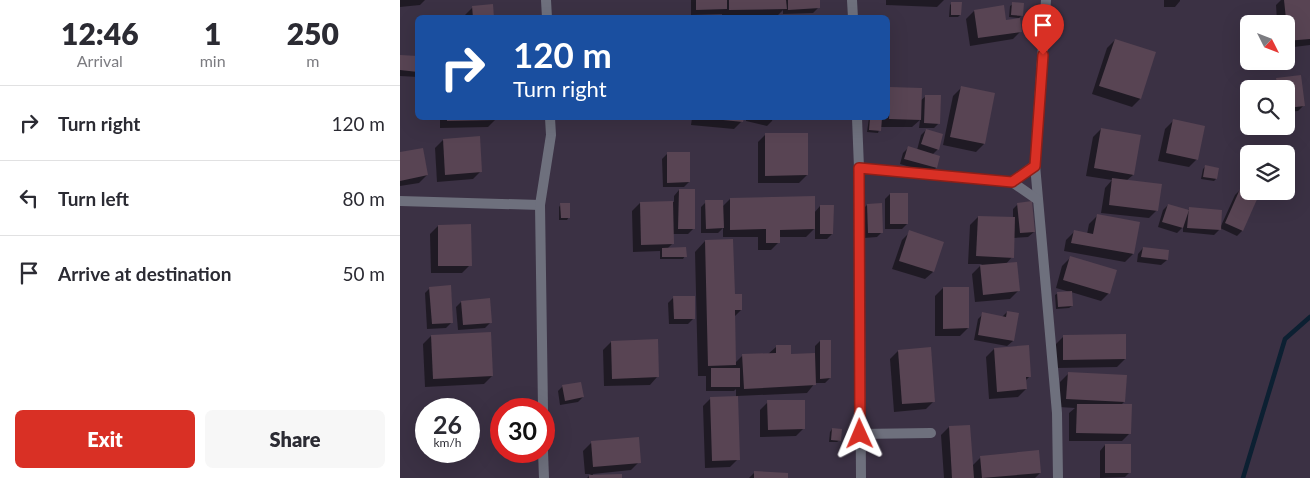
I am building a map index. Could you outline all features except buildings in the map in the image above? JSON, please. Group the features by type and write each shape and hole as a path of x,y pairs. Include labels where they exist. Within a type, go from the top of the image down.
{"street":[{"path":"546,0 547,15"},
{"path":"852,0 853,15"},
{"path":"1046,0 1035,166 1057,413 1058,478"},
{"path":"543,398 540,205 551,136 550,120"},
{"path":"857,120 861,478"},
{"path":"1012,182 1035,166"},
{"path":"859,168 1012,182 1038,200"},
{"path":"400,201 540,205"},
{"path":"860,434 931,434"},
{"path":"543,463 544,478"}],"waterway":[{"path":"1243,478 1285,339 1310,317"}],"route":[{"path":"860,434 859,168 1012,182 1035,166 1043,55"}]}
